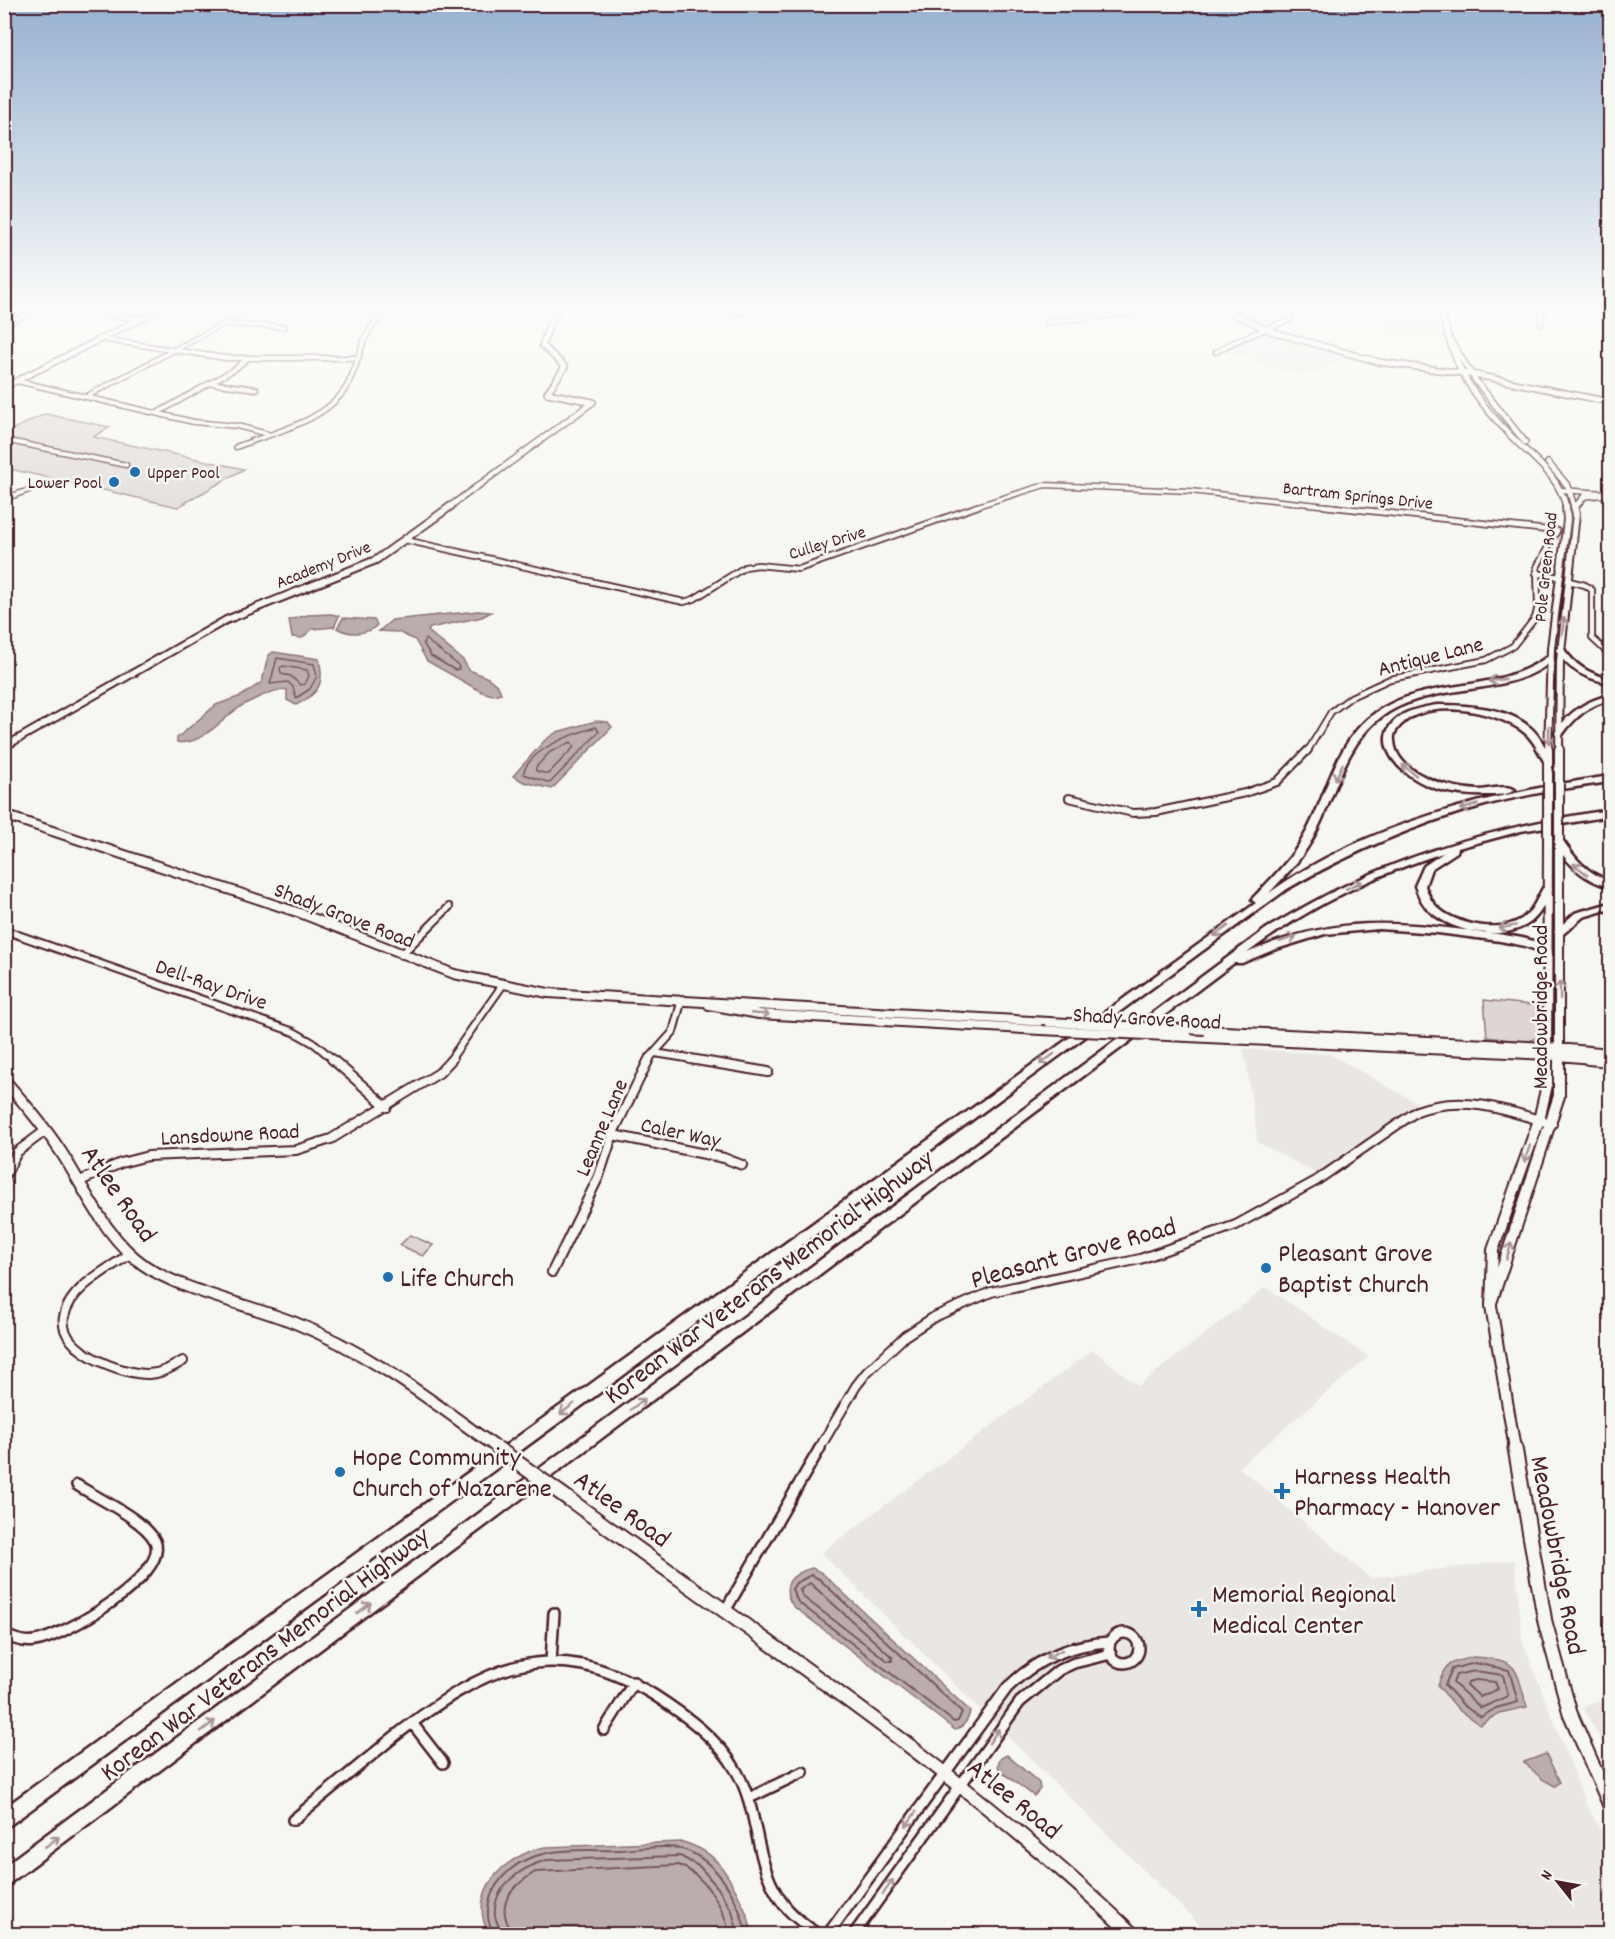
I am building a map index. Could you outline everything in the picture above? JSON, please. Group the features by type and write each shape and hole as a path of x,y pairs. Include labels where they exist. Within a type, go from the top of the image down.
{"highway":[{"path":"1560,650 1566,662 1577,670 1611,681"},
{"path":"1244,915 1301,850 1353,741 1369,722 1390,707 1410,698 1452,687 1520,676 1536,671 1550,659"},
{"path":"1559,733 1578,710 1590,703 1611,698"},
{"path":"1546,788 1480,792 1436,785 1419,777 1400,763 1392,751 1389,736 1397,723 1417,712 1443,708 1474,709 1506,717 1525,728 1535,738 1548,766"},
{"name":"Korean War Veterans Memorial Highway","path":"4,1819 1244,915 1323,864 1388,834 1446,813 1546,788 1611,779"},
{"name":"Korean War Veterans Memorial Highway","path":"4,1877 1270,931 1326,898 1392,868 1468,842 1569,819 1611,813"},
{"path":"1569,819 1611,819"},
{"path":"1559,841 1576,867 1592,877 1611,884"},
{"path":"1468,842 1432,864 1420,882 1423,897 1444,916 1476,927 1512,927 1532,916 1547,890"},
{"path":"1560,932 1579,915 1611,906"},
{"path":"1216,971 1287,939 1353,925 1423,927 1528,943 1547,951"}],"main road":[{"name":"Academy Drive","path":"4,747 226,620 356,570 405,540 591,402"},
{"name":"Pole Green Road","path":"1484,402 1505,429 1548,470 1561,490 1568,513 1550,659 1548,843"},
{"name":"Pole Green Road","path":"1493,402 1515,431 1556,471 1570,490 1575,508 1560,650 1559,841"},
{"path":"1575,508 1578,500 1584,496 1611,494"},
{"path":"1560,577 1564,576 1566,566 1571,561"},
{"path":"1560,577 1569,581"},
{"name":"Shady Grove Road","path":"4,814 300,913 401,955 454,974 502,986 548,993 682,999 759,1014 1049,1022 1611,1053"},
{"name":"Meadowbridge Road","path":"1491,1306 1552,1124 1559,1096 1561,1052 1559,841"},
{"name":"Meadowbridge Road","path":"1548,843 1547,1085 1539,1120 1493,1250 1491,1306 1549,1641 1570,1713 1611,1805"},
{"name":"Shady Grove Road","path":"920,1019 1041,1030 1548,1051"},
{"name":"Shady Grove Road","path":"1561,1052 1611,1061"},
{"name":"Atlee Road","path":"4,1080 45,1131 80,1181 110,1230 130,1254 160,1275 244,1304 337,1341 385,1368 725,1611 945,1772 1065,1869 1132,1935"}],"street":[{"path":"116,402 194,422 237,426 267,434"},
{"path":"158,412 175,402"},
{"path":"236,447 334,402"},
{"path":"4,440 126,465"},
{"name":"Culley Drive","path":"405,540 688,601 745,567 758,565 799,569 1035,486 1156,490"},
{"path":"4,499 30,490"},
{"name":"Bartram Springs Drive","path":"1156,490 1336,505 1557,531"},
{"path":"1561,490 1611,494"},
{"name":"Antique Lane","path":"1069,798 1133,813 1146,813 1217,800 1270,786 1298,763 1331,712 1359,692 1390,680 1486,660 1509,650 1535,618 1538,606 1536,573 1538,563 1557,531"},
{"path":"1536,573 1560,577"},
{"path":"1569,581 1585,585 1592,590 1592,638 1598,647 1611,655"},
{"path":"401,955 449,907"},
{"name":"Dell-Ray Drive","path":"4,930 294,1032 315,1044 387,1107"},
{"name":"Lansdowne Road","path":"80,1181 121,1163 148,1156 306,1148 331,1139 428,1082 447,1064 502,986"},
{"name":"Leanne Lane","path":"552,1272 599,1176 613,1136 654,1053 673,1032 682,999"},
{"path":"654,1053 768,1072"},
{"name":"Pleasant Grove Road","path":"725,1611 856,1386 883,1354 931,1318 985,1294 1117,1265 1205,1238 1243,1223 1301,1192 1417,1112 1433,1105 1474,1104 1552,1124"},
{"path":"4,1178 17,1152 45,1131"},
{"name":"Caler Way","path":"613,1136 724,1158 742,1165"},
{"path":"130,1254 74,1298 64,1315 62,1330 65,1336 91,1356 142,1374 155,1374 183,1361"},
{"path":"4,1634 27,1641 55,1635 108,1603 145,1574 152,1565 156,1545 145,1529 77,1485"},
{"path":"551,1662 554,1613"},
{"path":"828,1935 1002,1695 1030,1668 1077,1645 1110,1641 1116,1635 1126,1634 1135,1639 1140,1648 1138,1657 1130,1662 1120,1661 1112,1654 1110,1641"},
{"path":"854,1935 1008,1716 1037,1686 1059,1670 1074,1663 1112,1654"},
{"path":"293,1820 448,1696 483,1676 520,1665 551,1662 584,1664 634,1682 682,1714 716,1744 738,1772 749,1798 771,1884 787,1909 817,1935"},
{"path":"604,1730 634,1682"},
{"path":"412,1724 443,1763"},
{"path":"749,1798 803,1772"}],"shaded area":[{"path":"45,414 110,427 93,437 244,469 178,507 5,468 5,433"},
{"path":"1484,1000 1539,1006 1539,1037 1527,1042 1487,1037"},
{"path":"1244,1049 1329,1054 1417,1103 1317,1174 1258,1142"},
{"path":"410,1235 433,1245 423,1256 400,1245"},
{"name":"Memorial Regional Medical Center","path":"1266,1287 1368,1357 1239,1467 1370,1578 1515,1560 1522,1640 1586,1803 1610,1848 1610,1934 1209,1934 821,1553 1093,1350 1138,1386"},
{"path":"1610,1698 1610,1757 1583,1707"}],"water":[{"path":"478,611 491,612 482,617 430,628 428,631 463,660 469,670 488,678 498,686 501,693 493,695 482,692 427,661 415,640 398,632 379,631 392,620"},
{"path":"308,615 339,616 334,627 312,629 302,638 292,637 289,620"},
{"path":"343,618 374,620 377,625 368,631 347,632 337,628"},
{"path":"273,652 319,659 320,681 310,697 296,705 287,700 287,690 270,693 241,706 201,737 177,742 177,738 216,705 241,696 262,682 268,656"},
{"path":"596,721 608,722 612,727 552,789 524,782 513,776 545,740 557,732"},
{"path":"812,1568 822,1573 970,1711 963,1725 955,1730 793,1606 787,1592 789,1582 793,1577"},
{"path":"1474,1657 1508,1663 1517,1674 1527,1707 1499,1713 1480,1725 1460,1711 1438,1686 1446,1667"},
{"path":"1546,1754 1560,1782 1555,1786 1542,1779 1524,1762"},
{"path":"1007,1755 1039,1783 1040,1789 1034,1796 999,1770 998,1764 1001,1758"},
{"path":"683,1842 706,1853 723,1869 744,1909 751,1927 751,1934 489,1934 483,1919 482,1904 486,1890 493,1878 504,1867 530,1851 545,1847"}],"place":[{"name":"Upper Pool","path":"135,472"},
{"name":"Lower Pool","path":"114,482"},
{"name":"Pleasant Grove Baptist Church","path":"1266,1268"},
{"name":"Life Church","path":"388,1277"},
{"name":"Hope Community Church of Nazarene","path":"340,1472"},
{"name":"Harness Health Pharmacy - Hanover","path":"1282,1491"},
{"name":"Memorial Regional Medical Center","path":"1199,1609"}]}
